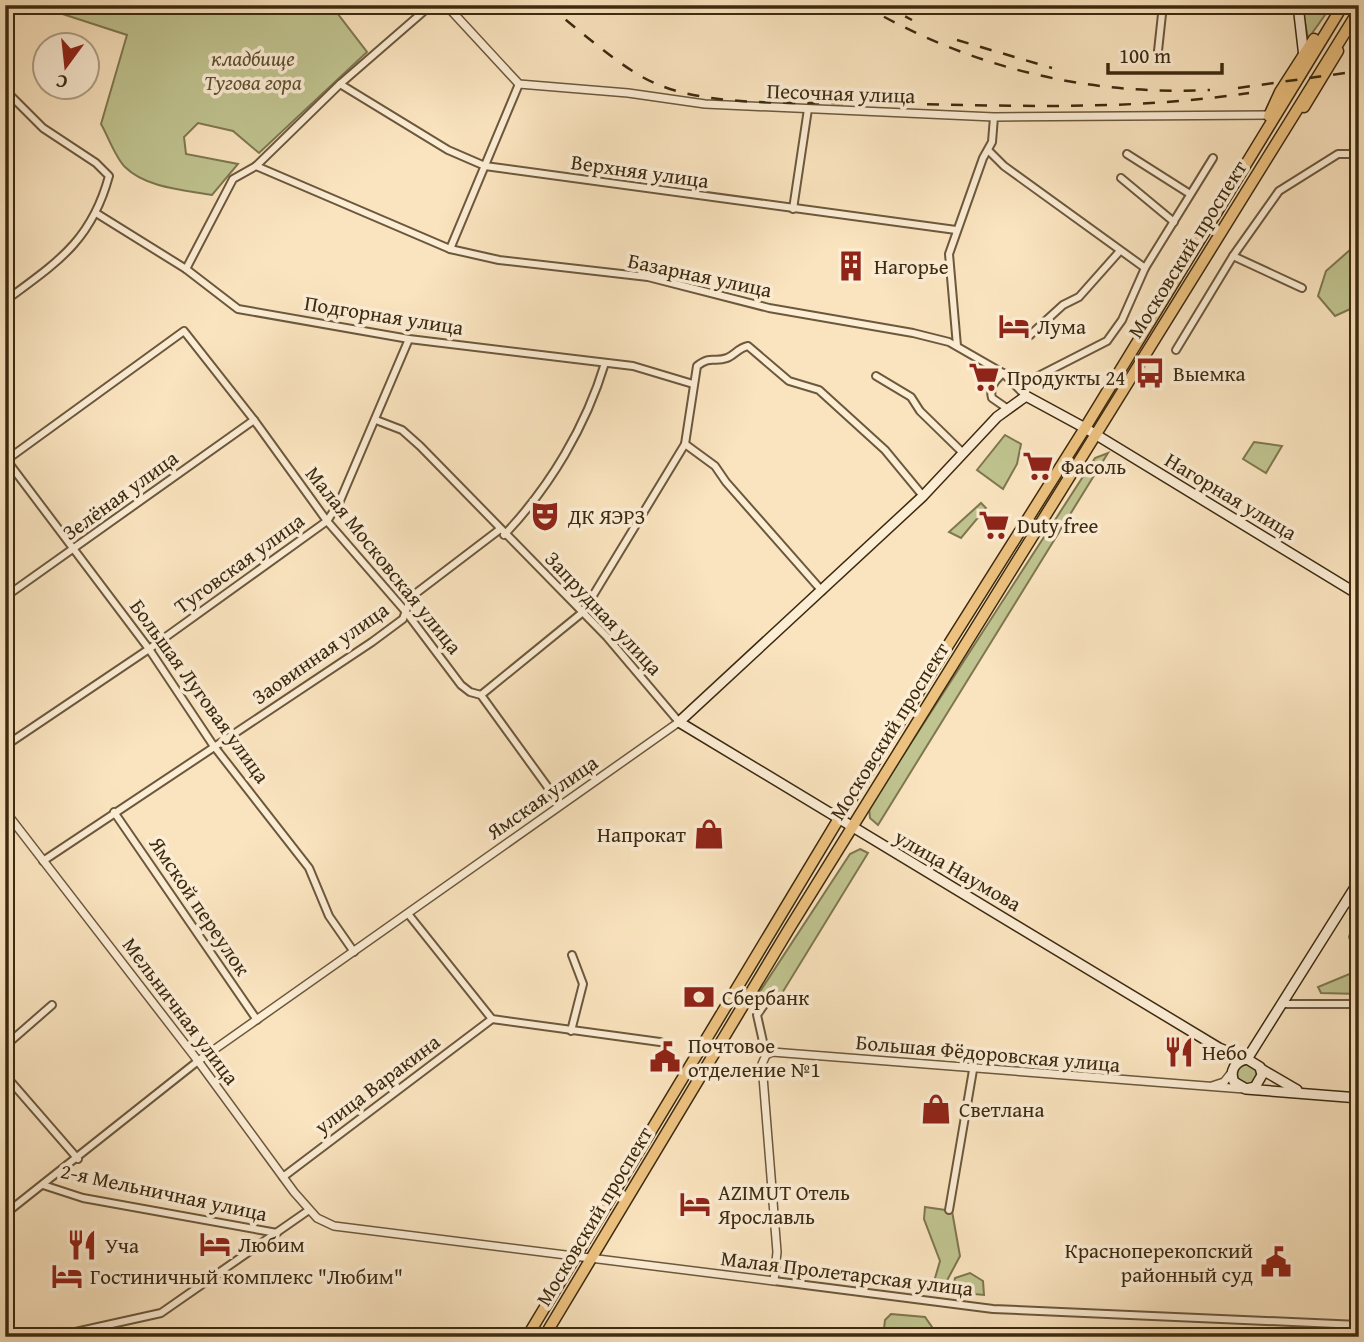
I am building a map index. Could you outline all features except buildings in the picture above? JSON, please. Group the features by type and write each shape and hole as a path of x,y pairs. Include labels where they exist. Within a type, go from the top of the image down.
{"main road":[{"path":"1298,5 1305,66"},
{"name":"Московский проспект","path":"1252,153 1269,115 1304,55 1342,5"},
{"name":"Московский проспект","path":"527,1337 838,820 1085,428 1342,5"},
{"name":"Московский проспект","path":"544,1337 852,828 1272,149 1319,86 1359,10"},
{"name":"Базарная улица","path":"1026,396 1085,428"},
{"name":"Ямская улица","path":"679,722 923,496 962,452 1026,396"},
{"name":"Нагорная улица","path":"1085,428 1359,595"},
{"name":"улица Наумова","path":"679,722 1219,1048 1246,1059"},
{"path":"1265,1033 1258,1084 1246,1090 1236,1085 1232,1071 1246,1059 1265,1033 1359,881"},
{"name":"улица Наумова","path":"1219,1048 1228,1056 1232,1071"},
{"path":"1246,1059 1260,1067"},
{"name":"Большая Фёдоровская улица","path":"1260,1067 1282,1084 1308,1094"},
{"name":"Большая Фёдоровская улица","path":"1246,1090 1359,1098"}],"street":[{"path":"187,269 233,179 256,166 340,83 431,5"},
{"path":"446,5 519,84 450,249"},
{"path":"1158,51 1163,5"},
{"name":"Верхняя улица","path":"340,83 448,150 485,166 956,230"},
{"name":"Песочная улица","path":"519,84 628,93 705,104 994,117 1269,115"},
{"path":"5,90 43,128 96,163 109,176 96,213 68,254 5,301"},
{"path":"793,209 808,109"},
{"path":"957,346 949,254 983,158 989,151 994,117"},
{"path":"989,151 1004,166 1119,252 1145,268"},
{"path":"1127,154 1190,194"},
{"path":"1176,349 1233,256 1279,191 1338,154 1359,154"},
{"path":"1026,396 1019,386 1107,341 1122,320 1145,268 1213,158"},
{"name":"Базарная улица","path":"256,166 450,249 499,260 648,278 769,308 913,333 957,346 1003,373 1026,396"},
{"path":"1121,178 1174,222"},
{"name":"Подгорная улица","path":"96,213 187,269 238,309 409,339 633,366 693,384"},
{"path":"1029,335 1063,305 1079,297 1119,252"},
{"path":"1233,256 1301,288"},
{"name":"Малая Московская улица","path":"6,459 184,331 254,420 327,521 407,612 461,685 470,692 481,695 560,804"},
{"name":"Туговская улица","path":"5,746 149,649 327,521 339,503 409,339"},
{"path":"481,695 583,612 685,444 693,384 698,366 707,359 726,359 741,347 748,346 789,381 818,390 885,450 923,496"},
{"name":"Заовинная улица","path":"43,861 213,745 321,678 403,619 411,597 502,533 535,503 593,402 605,363"},
{"path":"1003,373 990,393 992,398 1008,409"},
{"path":"876,376 911,397 920,411 962,452"},
{"name":"Зелёная улица","path":"5,597 254,420"},
{"name":"Запрудная улица","path":"376,420 402,430 583,612 679,722"},
{"path":"685,444 715,466 822,591"},
{"name":"Большая Луговая улица","path":"6,459 149,649 213,745 309,868 330,916 354,952"},
{"name":"Ямская улица","path":"5,1214 78,1159 198,1061 409,915 560,804 679,722"},
{"name":"Мельничная улица","path":"5,811 309,1210 324,1223 334,1226"},
{"name":"Ямской переулок","path":"114,812 257,1020"},
{"path":"1345,903 1359,904"},
{"path":"409,915 492,1019 660,1042"},
{"path":"571,1031 583,984 572,955"},
{"path":"1283,1004 1359,1004"},
{"path":"5,1046 52,1005"},
{"path":"764,1005 757,1015 766,1055 762,1064 777,1252 774,1281"},
{"name":"улица Варакина","path":"283,1177 492,1019"},
{"name":"Большая Фёдоровская улица","path":"766,1055 772,1052 1246,1090"},
{"path":"949,1210 972,1070"},
{"path":"1208,1087 1222,1083 1232,1071"},
{"path":"5,1075 78,1159"},
{"name":"2-я Мельничная улица","path":"43,1185 83,1198 278,1234"},
{"path":"53,1337 161,1313 309,1210"},
{"name":"Малая Пролетарская улица","path":"334,1226 993,1309 1359,1325"}],"green space":[{"name":"кладбище Тугова гора","path":"46,5 347,5 338,14 367,52 259,153 233,131 198,123 184,137 186,154 238,164 212,195 155,184 134,174 121,163 101,124 127,35 47,9"},
{"path":"1302,5 1332,5 1308,39"},
{"path":"1359,242 1359,305 1335,316 1318,296 1326,271"},
{"path":"1005,435 1021,444 1017,464 1003,489 977,470"},
{"path":"1254,442 1282,446 1266,473 1243,459"},
{"path":"1108,453 878,825 870,818 869,808 1095,458"},
{"path":"981,503 986,508 961,538 949,532"},
{"path":"860,849 868,853 776,1003 759,993 850,854"},
{"path":"1357,912 1359,994 1321,993 1318,987 1352,973 1356,958 1349,937"},
{"path":"1247,1064 1254,1067 1257,1074 1254,1081 1247,1084 1240,1081 1237,1074 1240,1067"},
{"path":"925,1207 952,1211 960,1256 942,1290 933,1285 940,1261 924,1219"},
{"path":"970,1273 983,1281 984,1295 952,1292 955,1278"},
{"path":"891,1314 925,1317 932,1327 930,1337 883,1337 885,1320"}],"railway":[{"path":"547,5 616,60 645,79 682,92 734,101 1059,106 1154,103 1249,93"},
{"path":"863,5 944,45 1030,73 1118,88 1210,90"},
{"path":"884,5 912,20"},
{"path":"957,40 1052,68"},
{"path":"1238,88 1359,71"}],"place":[{"name":"Нагорье","path":"851,266"},
{"name":"Лума","path":"1014,326"},
{"name":"Выемка","path":"1150,373"},
{"name":"Продукты 24","path":"984,377"},
{"name":"Фасоль","path":"1038,466"},
{"name":"ДК ЯЭРЗ","path":"545,516"},
{"name":"Duty free","path":"994,525"},
{"name":"Напрокат","path":"709,834"},
{"name":"Сбербанк","path":"699,997"},
{"name":"Небо","path":"1179,1052"},
{"name":"Почтовое отделение №1","path":"665,1057"},
{"name":"Светлана","path":"936,1109"},
{"name":"AZIMUT Отель Ярославль","path":"695,1204"},
{"name":"Любим","path":"215,1244"},
{"name":"Уча","path":"82,1245"},
{"name":"Красноперекопский районный суд","path":"1276,1262"},
{"name":"Гостиничный комплекс \"Любим\"","path":"67,1276"}]}
